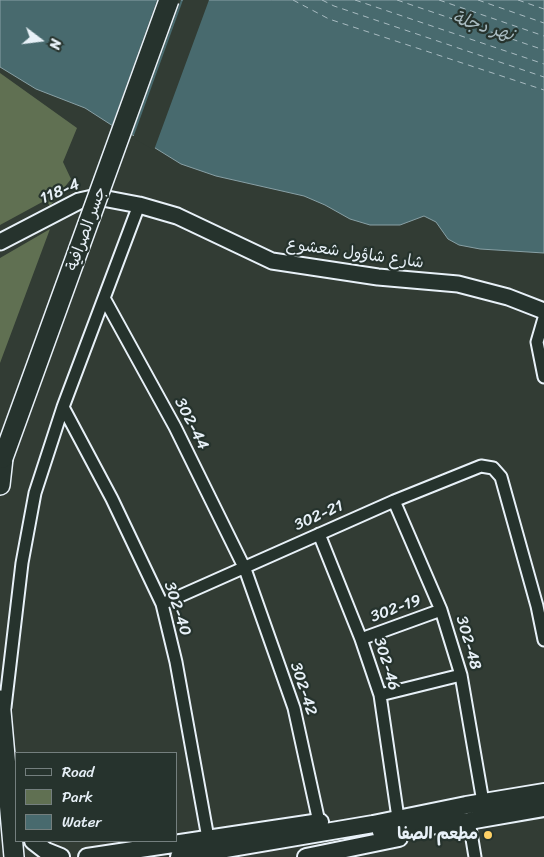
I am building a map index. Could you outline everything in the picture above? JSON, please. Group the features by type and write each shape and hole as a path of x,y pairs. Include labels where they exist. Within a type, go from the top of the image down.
{"main road":[{"name":"جسر الصرافية","path":"0,485 2,463 169,0"},
{"path":"0,700 13,824 14,857"},
{"path":"306,857 376,844 460,817 483,802 544,792"},
{"path":"179,857 460,817 544,808"},
{"path":"87,857 397,811 460,817"},
{"path":"233,857 373,829"},
{"path":"34,842 46,851 61,857"}],"street":[{"name":"118-4","path":"0,242 82,199 97,197 139,205"},
{"path":"2,729 22,563 35,493 63,407 139,205"},
{"name":"شارع شاؤول شعشوع","path":"139,205 177,216 272,260 368,276 458,284 508,297 544,311"},
{"name":"302-44","path":"104,298 175,427 244,569"},
{"path":"544,318 538,342 544,377"},
{"name":"302-40","path":"63,407 112,499 162,604 176,662 208,838"},
{"name":"302-21","path":"162,604 394,501 481,466 493,468 501,477 537,606 544,640"},
{"name":"302-48","path":"394,501 441,610 461,674 483,802"},
{"name":"302-46","path":"318,534 362,639 380,695 397,811"},
{"name":"302-42","path":"244,569 294,708 319,822"},
{"name":"302-19","path":"362,639 441,610"},
{"path":"380,695 461,674"},
{"path":"460,817 475,857"}],"green space":[{"path":"0,73 77,128 63,162 71,179 50,206 46,200 0,225"},
{"path":"50,229 0,363 0,258"}],"water":[{"name":"نهر دجلة","path":"0,0 544,0 544,253 480,249 459,245 448,239 436,222 424,216 400,225 370,225 350,219 304,196 216,176 181,164 85,108 36,89 0,67"}],"pier":[{"path":"157,0 181,0 131,137 111,128"},
{"path":"183,0 209,0 154,150 133,138"}],"ferry route":[{"path":"293,0 329,19 544,90"},
{"path":"322,0 334,6 544,77"},
{"path":"355,0 544,64"},
{"path":"397,0 544,50"},
{"path":"439,0 544,36"},
{"path":"478,0 544,23"},
{"path":"518,0 544,9"}],"place":[{"name":"مطعم الصفا","path":"488,835"}]}
